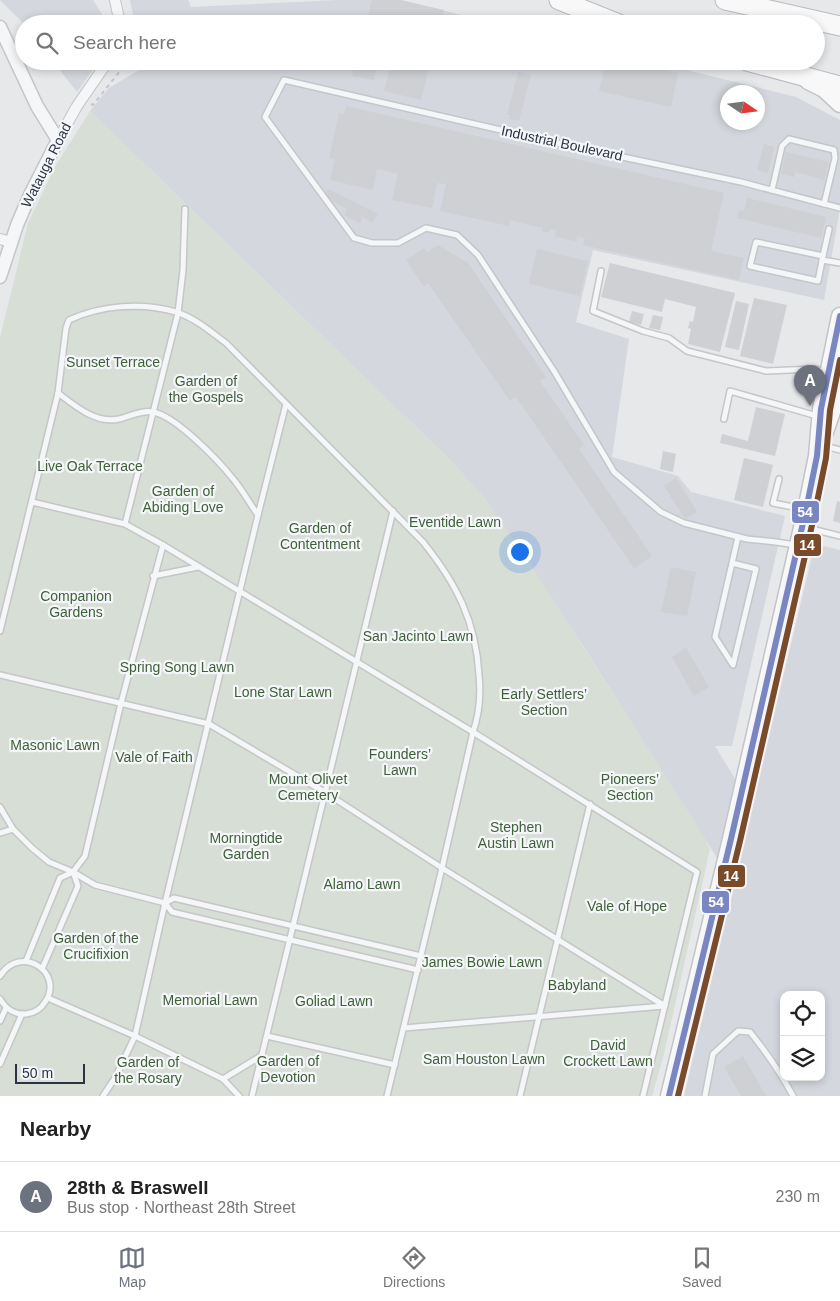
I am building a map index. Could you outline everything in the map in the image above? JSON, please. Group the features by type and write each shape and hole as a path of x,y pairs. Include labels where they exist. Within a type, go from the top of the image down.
{"highway":[{"path":"559,0 596,15"},
{"path":"725,0 791,15"},
{"path":"825,23 840,26"},
{"path":"779,70 840,86"}],"main road":[{"path":"790,73 824,89 840,104"},
{"path":"819,450 820,417 828,373 836,354 840,316"},
{"path":"669,1096 733,830 819,450 840,388"}],"street":[{"path":"115,0 118,15"},
{"path":"0,27 15,59"},
{"path":"20,70 37,106 58,140"},
{"name":"Watauga Road","path":"0,277 6,240 17,225 58,140 102,70"}],"lane":[{"name":"Industrial Boulevard","path":"738,537 684,523 662,512 614,472 554,371 478,255 457,235 426,228 398,243 372,243 354,238 265,117 284,80 566,145 741,182 840,208"},
{"path":"772,190 782,146 789,139 834,150 835,158 824,204"},
{"path":"125,524 178,313 183,270 185,209"},
{"path":"829,229 823,258 818,281 750,266 756,242 823,258 840,264"},
{"path":"601,271 594,311 643,331 669,338 686,351 766,371 816,369 828,373"},
{"path":"0,631 58,393 66,328 70,320 83,313 108,308 156,308 178,313 203,326 226,343 394,511 443,566 461,599 474,632 479,662 481,695 479,716 473,732 387,1096"},
{"path":"724,419 730,391 820,417"},
{"path":"58,393 81,411 100,418 117,419 140,412 153,412 165,416 204,447 234,480 258,515"},
{"path":"103,1096 115,1078 135,1036 165,903 286,404"},
{"path":"819,450 840,450"},
{"path":"778,479 773,504 806,510"},
{"path":"32,502 125,524 163,545 473,732 697,872 643,1096"},
{"path":"252,1096 394,511"},
{"path":"802,526 840,536"},
{"path":"732,563 756,569 733,665 715,637 732,563 738,537 798,546"},
{"path":"26,961 60,878 73,872 85,856 153,576 163,545"},
{"path":"153,576 198,567"},
{"path":"0,675 209,724 326,794 665,1006"},
{"path":"520,1096 590,804"},
{"path":"0,807 13,829 32,848 49,862 73,872 94,885 165,903 172,912 418,970"},
{"path":"0,832 13,829"},
{"path":"42,968 78,886 73,872"},
{"path":"165,903 174,898 421,956"},
{"path":"0,975 11,964 26,961 42,968 49,982 48,998 38,1010 30,1014 13,1012 6,1008 0,999"},
{"path":"48,998 135,1036 223,1079 239,1096"},
{"path":"404,1028 665,1006"},
{"path":"0,1021 6,1008"},
{"path":"0,1064 22,1014"},
{"path":"705,1096 713,1054 738,1031 750,1032 772,1062 793,1096"},
{"path":"267,1036 395,1065"},
{"path":"223,1079 262,1056"}],"path":[{"path":"83,98 93,105 120,71"}],"shaded area":[{"path":"0,0 93,0 102,15 15,15"},
{"path":"130,0 188,0 191,7 338,0 401,0 461,15 133,15"},
{"path":"60,70 93,70 77,92"},
{"path":"139,70 686,70 747,85 720,85 720,130 765,130 765,89 796,97 840,120 840,209 824,300 593,250 576,322 629,339 612,457 678,476 691,492 785,516 732,746 715,746 752,806 815,544 840,550 840,1096 684,1096 734,885 583,646 486,500 449,459 90,111 109,88"}],"green space":[{"name":"Mount Olivet Cemetery","path":"90,111 449,459 486,500 529,562 703,835 710,849 664,1054 652,1096 0,1096 0,338 28,223 55,167"}],"building":[{"path":"372,0 400,0 444,10 443,15 368,15"},
{"path":"354,70 376,70 374,80 352,76"},
{"path":"390,70 429,70 421,100 384,91"},
{"path":"604,70 664,70 678,73 671,107 599,91"},
{"path":"518,72 531,75 519,121 509,119 510,115 507,115"},
{"path":"346,106 724,193 711,251 744,258 739,280 583,245 585,238 577,236 576,241 555,237 556,230 550,229 549,233 542,231 543,228 510,220 509,226 440,211 446,184 437,183 432,208 392,200 398,174 377,169 373,190 330,180 335,159 329,158 339,113 344,114"},
{"path":"764,144 774,147 768,173 757,170"},
{"path":"786,152 829,162 824,180 795,172 794,177 781,174"},
{"path":"328,189 378,214 373,222 362,217 360,223 344,215 347,209 324,197"},
{"path":"747,198 826,217 821,238 737,218 739,210 744,211"},
{"path":"438,245 468,263 546,377 540,381 584,445 579,449 652,556 634,568 516,397 510,401 428,283 424,287 406,260 424,248 427,252"},
{"path":"537,249 588,261 580,296 529,284"},
{"path":"610,263 735,293 720,352 688,344 691,329 688,328 690,321 693,322 696,307 665,299 662,312 601,297"},
{"path":"754,298 787,305 773,364 740,356"},
{"path":"736,301 749,304 739,350 725,347"},
{"path":"632,311 644,314 641,325 629,322"},
{"path":"653,315 663,317 660,330 649,328"},
{"path":"756,407 785,414 775,456 720,443 722,434 748,441"},
{"path":"663,451 676,454 673,472 660,469"},
{"path":"744,458 773,465 763,507 734,500"},
{"path":"676,478 697,512 685,519 664,486"},
{"path":"837,501 840,502 840,523 833,521"},
{"path":"671,567 696,572 687,616 661,612"},
{"path":"686,648 709,687 694,696 672,657"},
{"path":"743,1056 766,1096 741,1096 724,1067"}],"transit line":[{"name":"54","path":"669,1096 731,839 806,510 817,456 821,409 840,316"},
{"name":"14","path":"678,1096 740,841 815,512 826,458 830,410 840,360"}],"place":[{"name":"28th & Braswell","path":"810,406"}],"park label":[{"name":"Sunset Terrace","path":"113,362"},
{"name":"Garden of the Gospels","path":"206,390"},
{"name":"Live Oak Terrace","path":"90,466"},
{"name":"Garden of Abiding Love","path":"183,500"},
{"name":"Eventide Lawn","path":"455,522"},
{"name":"Garden of Contentment","path":"320,536"},
{"name":"Companion Gardens","path":"76,604"},
{"name":"San Jacinto Lawn","path":"418,636"},
{"name":"Spring Song Lawn","path":"177,667"},
{"name":"Lone Star Lawn","path":"283,692"},
{"name":"Early Settlers’ Section","path":"544,702"},
{"name":"Masonic Lawn","path":"55,745"},
{"name":"Vale of Faith","path":"154,757"},
{"name":"Founders’ Lawn","path":"400,762"},
{"name":"Pioneers’ Section","path":"630,788"},
{"name":"Stephen Austin Lawn","path":"516,836"},
{"name":"Morningtide Garden","path":"246,846"},
{"name":"Alamo Lawn","path":"362,884"},
{"name":"Vale of Hope","path":"627,906"},
{"name":"Garden of the Crucifixion","path":"96,946"},
{"name":"James Bowie Lawn","path":"482,962"},
{"name":"Babyland","path":"577,985"},
{"name":"Memorial Lawn","path":"210,1000"},
{"name":"Goliad Lawn","path":"334,1001"},
{"name":"David Crockett Lawn","path":"608,1054"},
{"name":"Sam Houston Lawn","path":"484,1059"},
{"name":"Garden of the Rosary","path":"148,1070"},
{"name":"Garden of Devotion","path":"288,1070"}]}
